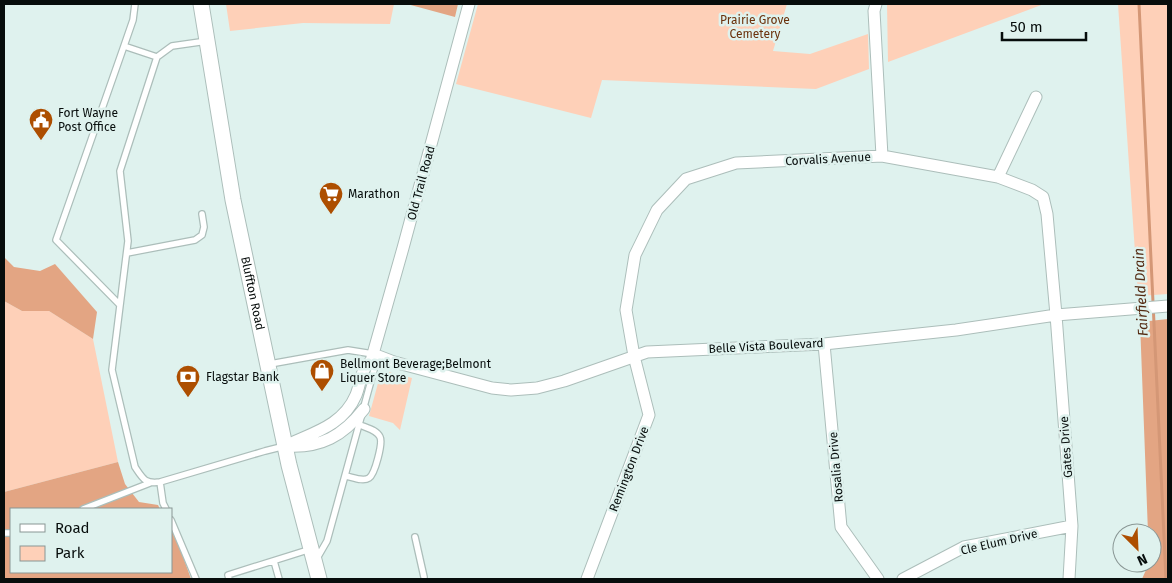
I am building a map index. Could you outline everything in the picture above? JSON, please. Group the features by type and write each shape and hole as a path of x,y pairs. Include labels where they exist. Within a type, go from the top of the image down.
{"main road":[{"name":"Bluffton Road","path":"201,4 234,200 285,446 319,579"}],"street":[{"name":"Old Trail Road","path":"285,446 334,424 355,397 364,367 372,358 469,4"},
{"path":"876,4 874,11 882,156"},
{"path":"998,177 1036,97"},
{"name":"Corvalis Avenue","path":"634,356 626,310 635,255 657,210 686,179 736,163 882,156 998,177 1032,190 1043,197 1047,214 1056,315"},
{"name":"Belle Vista Boulevard","path":"372,358 492,388 511,390 537,388 564,381 647,352 824,344 956,330 1056,315 1168,306"},
{"name":"Gates Drive","path":"1056,315 1072,526 1070,579"},
{"name":"Rosalia Drive","path":"824,344 841,527 878,579"},
{"name":"Remington Drive","path":"587,579 649,415 634,356"},
{"path":"285,446 305,447 322,443 337,435 355,421 364,410"},
{"name":"Cle Elum Drive","path":"903,579 964,548 1072,526"}],"lane":[{"path":"120,304 56,240 133,20 135,4"},
{"path":"150,483 142,478 135,467 112,370 128,241 120,171 157,57 172,46 207,41"},
{"path":"124,46 157,57"},
{"path":"127,253 195,240 202,235 204,228 202,214"},
{"path":"268,365 348,350 372,358"},
{"name":"Old Trail Road","path":"312,557 327,541 374,370 372,358"},
{"path":"346,476 364,480 370,478 373,474 381,444 380,437 376,432 360,425"},
{"path":"86,508 150,483 160,482 285,446"},
{"path":"160,482 166,508"},
{"path":"172,522 196,579"},
{"path":"414,538 424,577"},
{"path":"229,579 228,574 274,561 312,557"},
{"path":"274,561 279,579"}],"green space":[{"path":"226,4 394,4 390,24 303,23 230,31"},
{"name":"Prairie Grove Cemetery","path":"478,4 787,4 773,51 810,54 868,34 869,69 816,89 602,80 591,118 456,84"},
{"path":"887,4 1044,4 888,62"},
{"path":"1118,4 1168,4 1168,294 1138,296"},
{"path":"4,301 22,311 49,311 93,339 118,462 4,492"},
{"path":"389,372 412,378 400,430 393,423 369,416 380,376"}],"shaded area":[{"path":"407,4 458,4 455,17"},
{"path":"4,257 14,267 40,271 55,264 97,312 93,339 49,311 22,311 4,301"},
{"path":"1168,319 1168,579 1142,579 1145,573 1162,573 1162,523 1148,523 1140,322"},
{"path":"118,462 125,484 139,502 158,505 160,508 10,508 10,573 172,573 172,532 179,545 191,579 4,579 4,492"}],"waterway":[{"name":"Fairfield Drain","path":"1139,4 1166,579"}],"place":[{"name":"Fort Wayne Post Office","path":"41,141"},
{"name":"Marathon","path":"331,215"},
{"name":"Bellmont Beverage;Belmont Liquer Store","path":"322,392"},
{"name":"Flagstar Bank","path":"188,398"}]}
